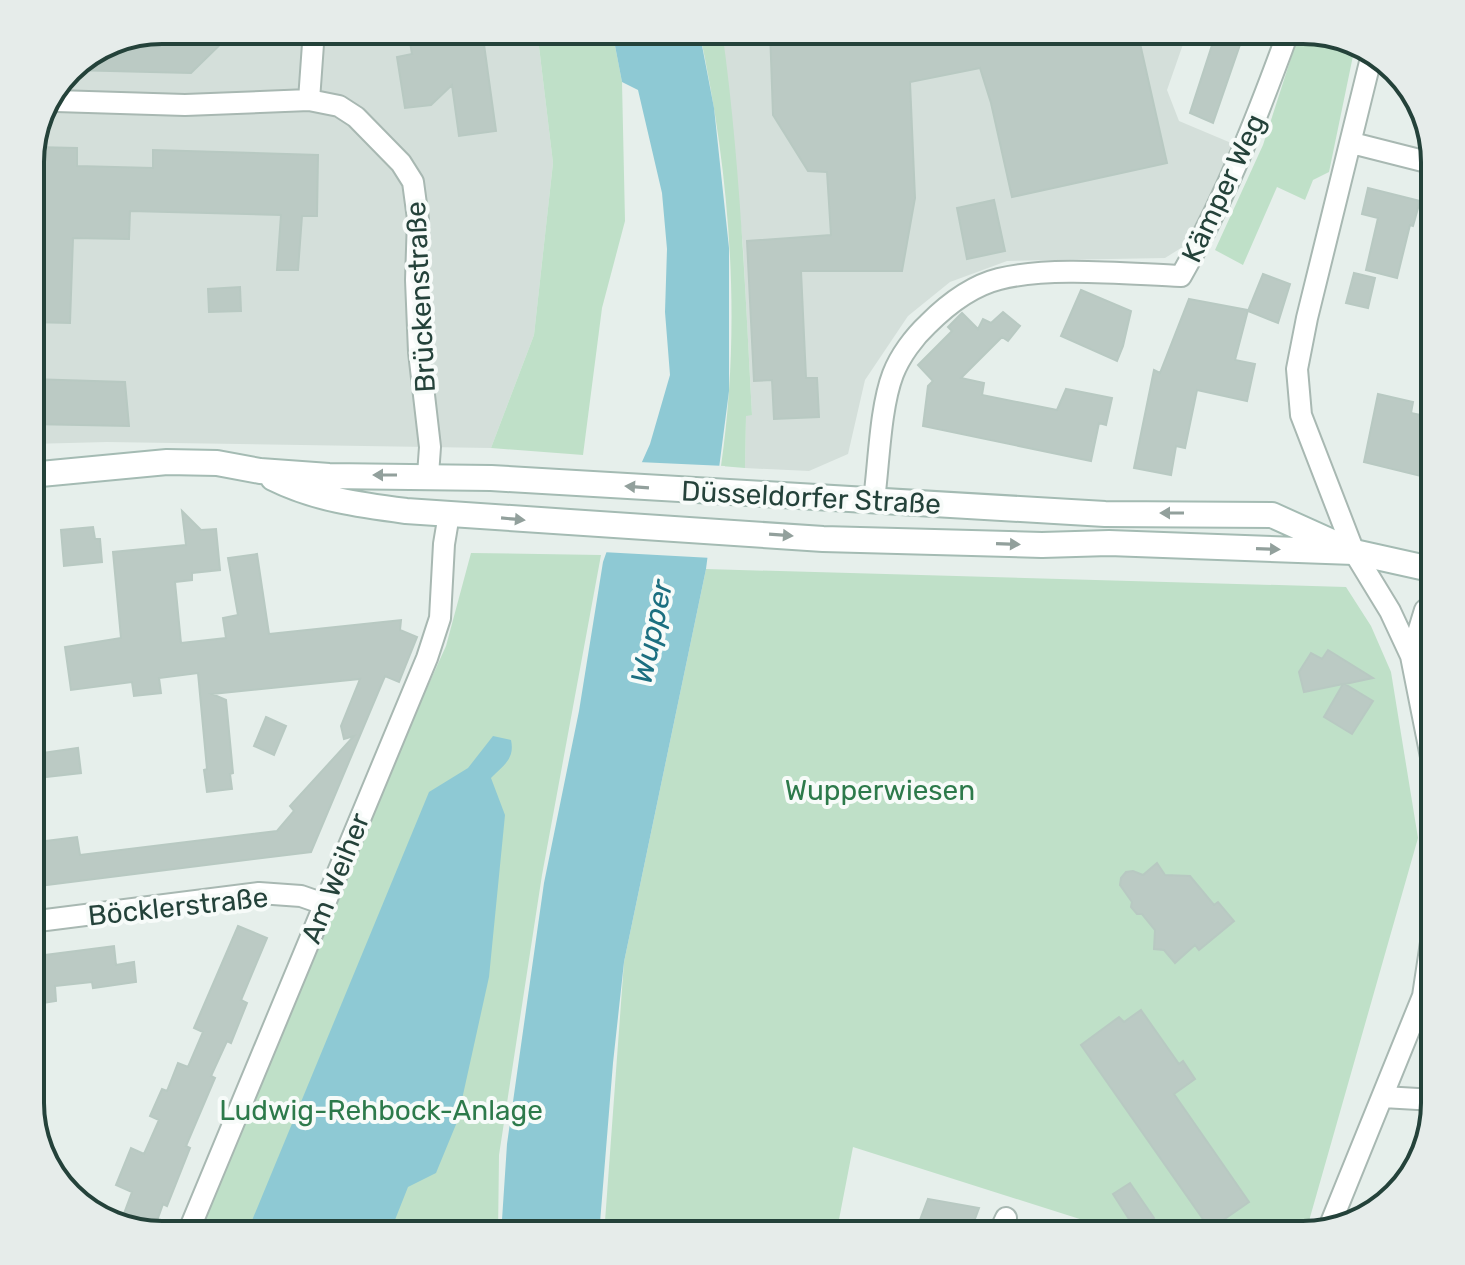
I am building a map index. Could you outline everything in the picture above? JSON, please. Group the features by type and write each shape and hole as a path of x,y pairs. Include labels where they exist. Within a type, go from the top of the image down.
{"main road":[{"name":"Düsseldorfer Straße","path":"44,474 167,462 217,463 260,471 329,476 428,475 1105,514 1272,515 1354,552"},
{"name":"Düsseldorfer Straße","path":"260,471 312,494 354,505 449,514 869,540 1042,545 1109,543 1354,552 1421,567"},
{"path":"869,540 874,500"}],"street":[{"path":"309,100 313,44"},
{"name":"Kämper Weg","path":"874,500 887,396 893,372 917,335 944,308 997,279 1034,273 1181,276 1209,227 1249,137 1284,44"},
{"path":"1370,64 1297,369 1301,415 1354,552 1390,611 1411,656 1421,706"},
{"name":"Brückenstraße","path":"61,101 185,105 309,100 339,106 356,117 401,163 413,182 418,219 416,280 419,352 430,447 428,475"},
{"path":"1352,143 1421,160"},
{"name":"Am Weiher","path":"193,1221 427,658 440,618 449,514"},
{"path":"1411,656 1421,623"},
{"name":"Böcklerstraße","path":"44,920 259,893 301,896 324,904"},
{"path":"1334,1217 1383,1097 1421,1016"},
{"path":"1383,1097 1421,1099"}],"shaded area":[{"path":"162,44 539,44 553,163 534,335 491,448 44,444 44,154 53,117 78,78 117,53 139,46"},
{"path":"723,44 1183,44 1167,90 1179,121 1236,145 1189,243 1165,258 1007,261 950,282 908,316 865,380 848,454 809,471 745,468 746,415 752,415 743,247"}],"green space":[{"path":"539,44 615,44 622,82 625,221 602,308 583,455 491,448 534,335 553,163"},
{"path":"702,44 724,44 741,222 752,415 746,416 745,468 721,466 731,357 730,247 710,84"},
{"path":"1295,44 1326,46 1353,56 1329,172 1313,180 1305,200 1277,187 1243,265 1215,250 1263,145"},
{"name":"Ludwig-Rehbock-Anlage","path":"471,553 601,555 542,875 499,1155 498,1221 204,1221 403,741 446,646"},
{"name":"Wupperwiesen","path":"706,569 1346,587 1371,626 1391,672 1418,838 1309,1220 1086,1221 853,1147 839,1221 605,1221 624,962"}],"water":[{"name":"Wupper","path":"615,44 702,44 714,108 729,248 729,391 706,569 624,962 600,1221 502,1221 507,1144 544,883 579,711 603,562 625,500 650,444 670,375 665,312 667,249 662,193 638,90 622,82"},
{"path":"493,736 511,740 507,761 491,778 505,815 489,977 457,1122 436,1173 408,1187 395,1221 252,1221 429,792 468,768"}],"pier":[{"path":"638,462 725,466 712,558 602,552"}],"building":[{"path":"221,44 191,73 88,70 117,53 139,46"},
{"path":"410,44 484,44 496,131 459,136 452,85 431,105 405,108 397,57 412,54"},
{"path":"770,44 1140,44 1167,163 1012,197 980,68 910,82 915,198 902,271 801,271 806,378 817,378 819,417 774,419 772,380 754,381 747,241 831,235 827,172 808,171 773,115"},
{"path":"1212,44 1240,44 1213,123 1190,113"},
{"path":"45,147 77,148 77,166 153,168 153,150 318,155 317,216 302,216 298,270 277,270 281,215 130,211 129,239 73,238 70,323 44,322"},
{"path":"1368,188 1420,201 1413,226 1410,225 1397,278 1366,270 1378,218 1362,214"},
{"path":"994,200 1005,251 967,259 957,208"},
{"path":"1354,273 1375,278 1368,308 1346,303"},
{"path":"1263,274 1290,284 1278,323 1248,311"},
{"path":"240,287 241,311 209,312 208,289"},
{"path":"1081,290 1131,311 1117,361 1061,336"},
{"path":"1189,299 1248,310 1235,360 1255,364 1247,401 1197,390 1185,448 1176,446 1171,475 1134,468 1154,370 1160,373"},
{"path":"1003,312 1020,326 1008,341 1002,337 961,378 984,383 982,395 1057,410 1066,389 1112,398 1106,425 1099,423 1091,461 923,426 928,386 933,381 918,365 952,331 948,327 962,313 978,329 983,319 991,323"},
{"path":"44,379 125,382 129,426 44,424"},
{"path":"1378,394 1413,402 1411,413 1421,415 1421,476 1364,462"},
{"path":"182,511 201,530 216,529 220,570 192,573 192,580 175,582 181,643 226,638 223,618 238,615 228,558 257,554 269,634 401,620 400,630 417,637 399,682 385,676 311,852 44,885 44,841 77,837 80,855 277,831 294,811 290,806 354,736 344,739 341,726 360,679 212,694 226,700 233,773 230,774 232,789 207,792 198,673 159,678 161,693 134,696 132,682 71,690 65,647 121,638 113,552 186,545"},
{"path":"93,527 95,539 100,539 102,562 64,566 61,530"},
{"path":"1328,650 1373,678 1345,684 1373,701 1352,734 1324,717 1343,684 1304,692 1299,672 1311,653 1322,659"},
{"path":"266,717 286,726 274,755 254,746"},
{"path":"78,748 81,773 44,777 44,753"},
{"path":"1157,863 1165,875 1190,876 1214,905 1218,902 1234,921 1199,950 1195,945 1175,963 1164,950 1154,949 1155,930 1142,914 1137,914 1131,907 1132,902 1120,885 1126,872 1143,875"},
{"path":"238,926 267,938 241,1000 247,1003 231,1043 227,1041 211,1076 215,1078 186,1146 190,1148 167,1206 163,1204 157,1221 124,1215 132,1192 116,1185 131,1148 144,1154 159,1120 150,1116 162,1089 167,1091 178,1063 188,1067 203,1032 194,1028"},
{"path":"114,946 116,965 134,962 136,982 93,988 92,982 55,986 56,1001 44,1003 44,955"},
{"path":"1141,1010 1179,1064 1183,1061 1195,1079 1174,1094 1249,1202 1222,1221 1204,1221 1081,1045 1119,1017 1124,1022"},
{"path":"1130,1183 1154,1218 1150,1221 1130,1221 1113,1194"},
{"path":"928,1199 979,1208 974,1221 920,1220"}]}
